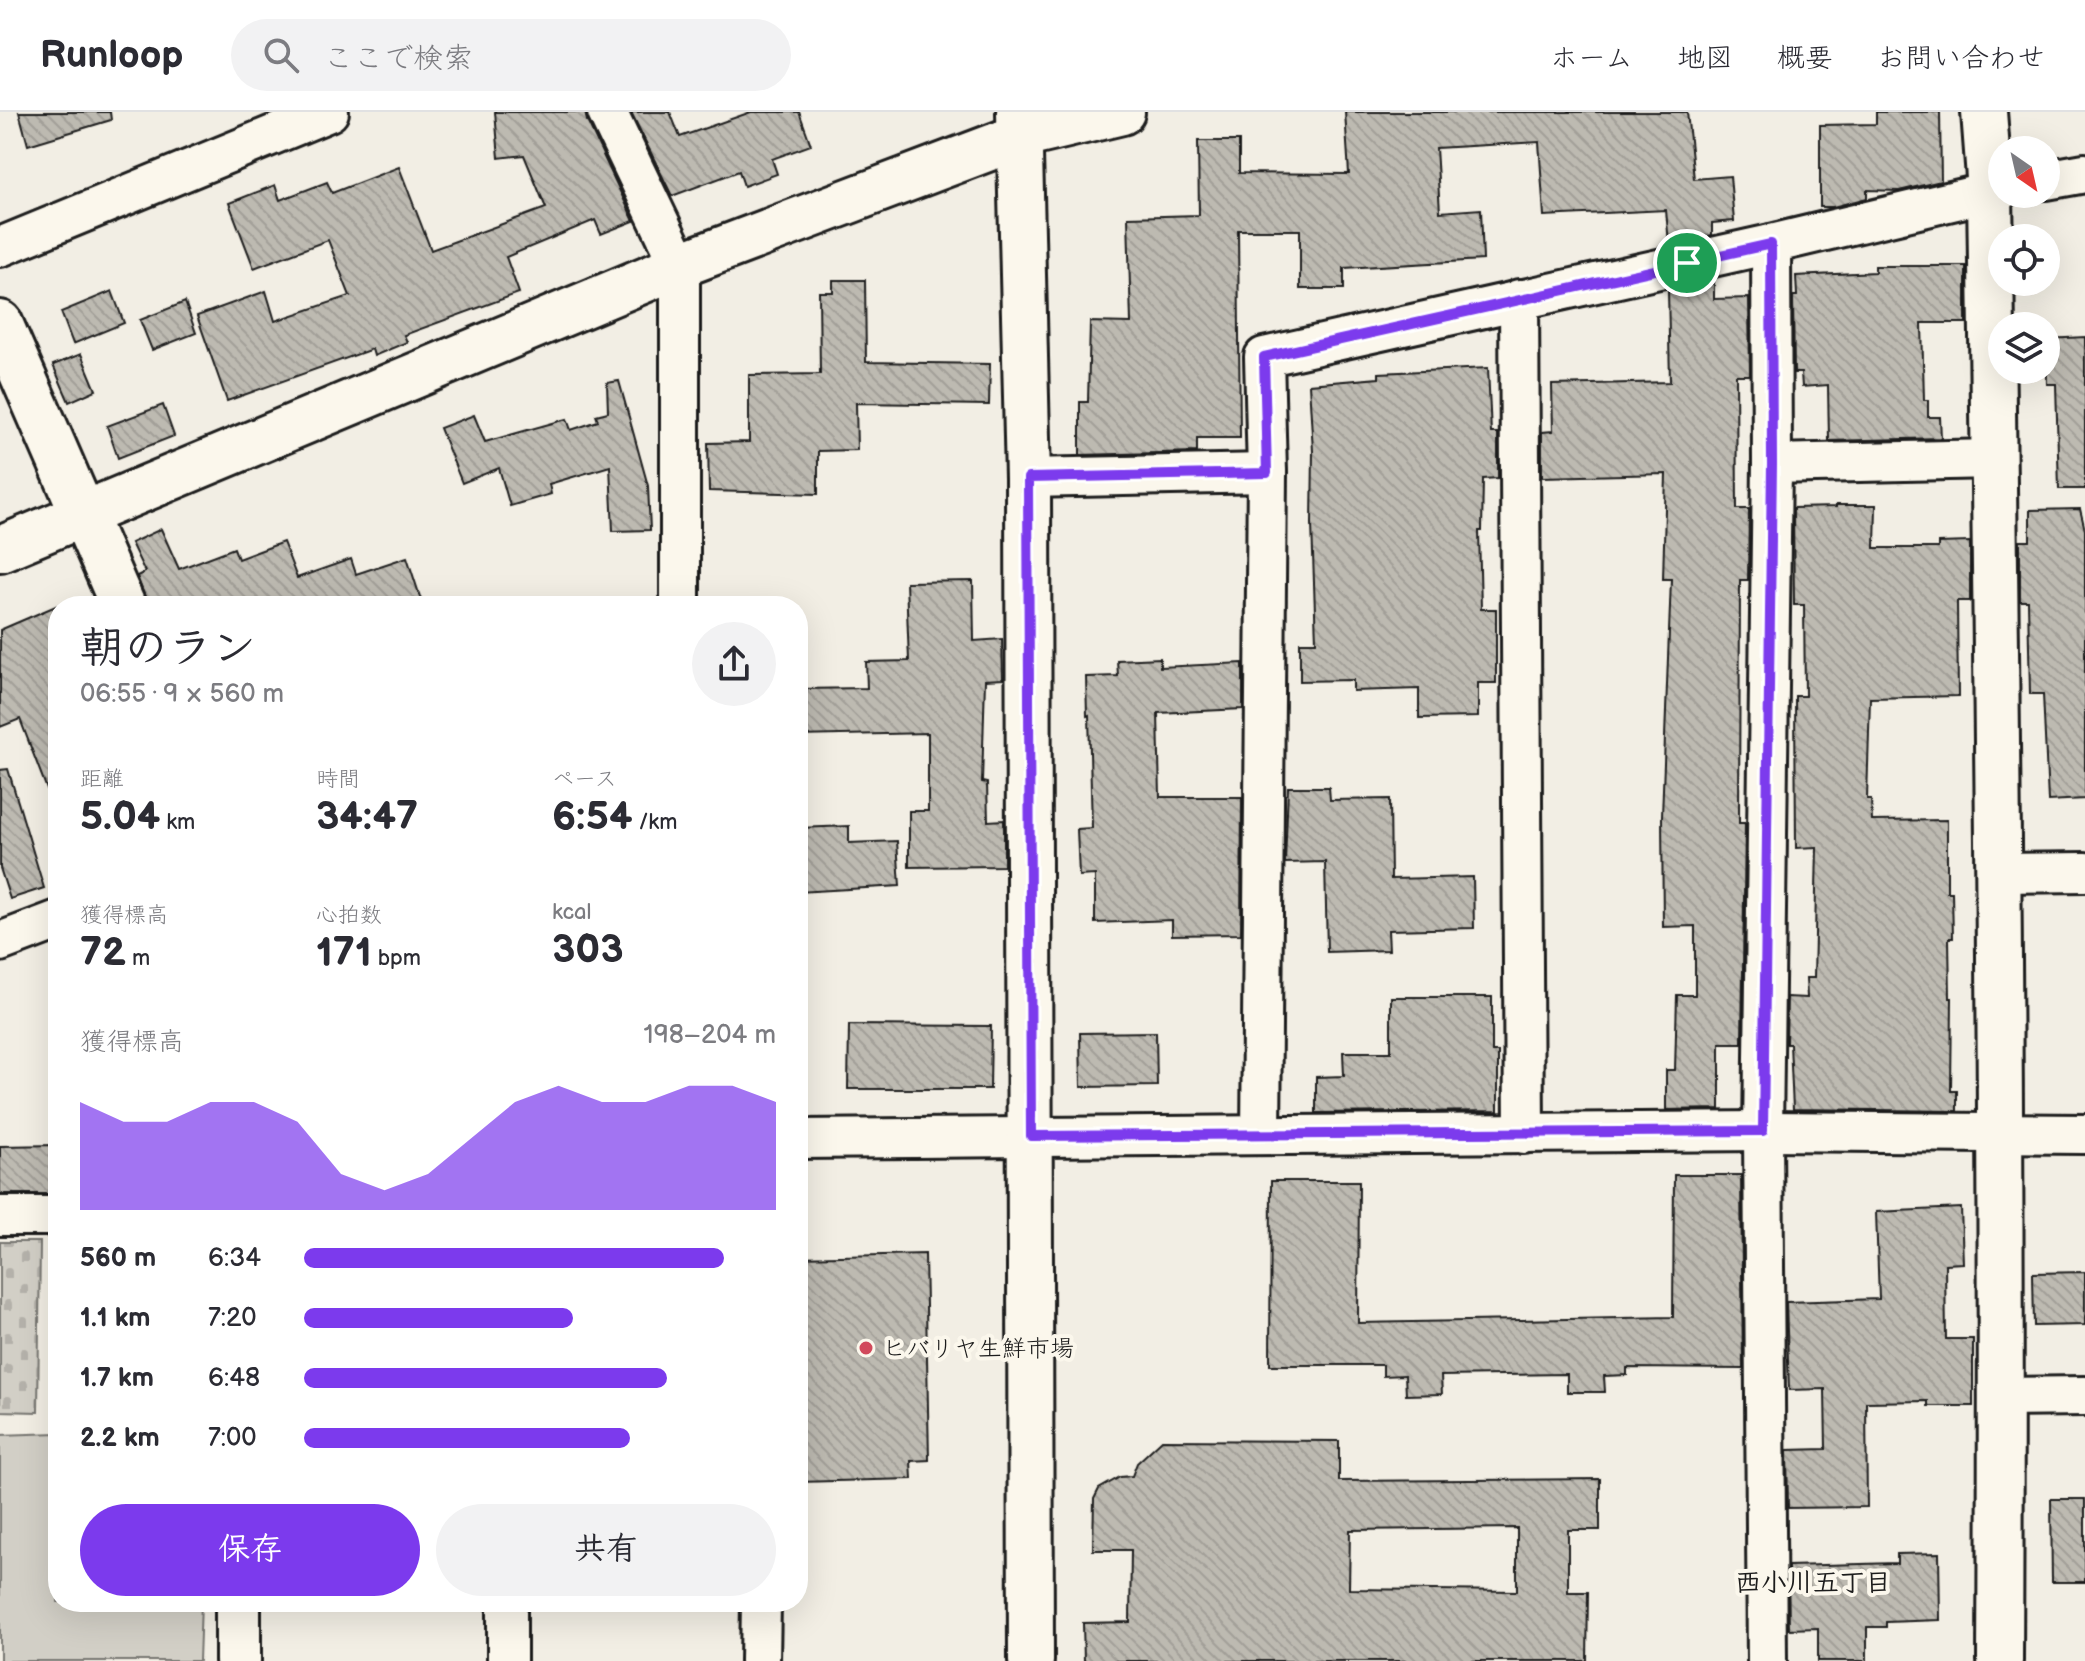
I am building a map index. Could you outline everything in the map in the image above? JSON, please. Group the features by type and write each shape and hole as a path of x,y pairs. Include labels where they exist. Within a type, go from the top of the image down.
{"street":[{"path":"0,247 329,112"},
{"path":"607,112 680,265 680,596"},
{"path":"0,549 1020,124 1122,112"},
{"path":"1984,112 1988,138"},
{"path":"1020,124 1028,478 1031,1661"},
{"path":"2060,177 2085,173"},
{"path":"1261,1135 1267,473 1264,357 1771,244 1988,192"},
{"path":"1996,208 1993,459 2002,1397 2000,1661"},
{"path":"1767,1661 1763,1131 1772,464 1771,244"},
{"path":"1519,299 1524,1134"},
{"path":"0,323 119,596"},
{"path":"1772,464 1993,459"},
{"path":"1028,478 1267,473"},
{"path":"1998,873 2085,872"},
{"path":"0,942 48,924"},
{"path":"808,1139 1763,1131 2085,1134"},
{"path":"0,1216 48,1216"},
{"path":"2002,1397 2085,1396"},
{"path":"238,1612 238,1661"},
{"path":"507,1612 507,1661"},
{"path":"760,1661 761,1612"}],"green space":[{"path":"0,1242 40,1242 38,1412 0,1411"},
{"path":"48,1433 48,1612 201,1612 199,1661 0,1661 0,1435"}],"building":[{"path":"19,112 110,112 111,120 28,145"},
{"path":"495,112 585,112 634,221 601,234 595,220 506,257 519,293 404,335 407,342 374,356 372,349 227,401 197,316 266,291 275,321 350,296 328,240 254,268 229,203 275,185 280,200 327,182 332,193 399,167 431,250 546,208 524,155 499,158"},
{"path":"631,112 670,112 680,137 751,112 799,112 811,145 772,159 777,174 744,186 739,171 672,196"},
{"path":"1345,112 1687,112 1694,179 1730,176 1734,221 1712,223 1712,235 1669,244 1666,210 1544,216 1539,142 1436,148 1440,212 1481,209 1483,260 1344,268 1344,289 1300,289 1300,230 1238,230 1240,438 1197,438 1197,452 1080,455 1080,402 1088,402 1090,322 1131,323 1128,217 1199,215 1198,141 1239,141 1239,173 1349,174"},
{"path":"1876,112 1940,112 1941,181 1899,191 1867,190 1867,198 1833,207 1820,207 1820,125 1876,124"},
{"path":"1875,266 1966,266 1966,323 1922,323 1924,400 1928,400 1928,417 1940,417 1941,438 1829,441 1828,385 1802,387 1801,373 1794,373 1793,296 1797,296 1796,276 1875,272"},
{"path":"1714,279 1714,299 1749,298 1750,375 1736,375 1737,509 1749,509 1748,580 1740,580 1739,823 1745,823 1742,1043 1720,1043 1720,1109 1666,1110 1666,1070 1675,1070 1677,995 1695,995 1695,926 1663,927 1662,816 1671,579 1663,579 1666,474 1542,477 1542,432 1553,431 1552,385 1670,382 1668,290"},
{"path":"833,280 865,280 866,362 990,364 989,405 856,403 857,450 818,451 818,494 709,491 708,443 749,442 749,375 820,374 819,292 833,292"},
{"path":"112,291 124,323 73,344 61,312"},
{"path":"185,302 196,333 152,350 140,320"},
{"path":"2085,337 2085,489 2059,489 2056,384 2060,384 2060,338"},
{"path":"81,354 96,390 69,402 53,365"},
{"path":"1488,368 1491,433 1498,433 1498,478 1483,479 1482,531 1479,531 1481,609 1496,609 1496,683 1478,683 1478,717 1419,718 1419,689 1353,691 1353,680 1300,681 1300,642 1316,642 1309,384 1379,378 1379,373"},
{"path":"619,381 648,486 650,530 613,531 610,466 549,484 551,494 510,506 499,468 462,483 440,428 474,415 485,442 567,419 571,430 598,421 596,415 608,412 607,383"},
{"path":"163,405 174,436 118,458 107,426"},
{"path":"1876,505 1875,548 1938,548 1938,543 1970,542 1970,601 1957,601 1958,696 1870,698 1867,799 1871,799 1872,821 1947,820 1947,892 1952,892 1953,938 1949,938 1951,1091 1957,1091 1957,1111 1793,1109 1790,1044 1786,1044 1787,997 1807,998 1806,978 1814,978 1817,847 1796,848 1795,696 1805,696 1804,605 1794,605 1793,508"},
{"path":"2080,509 2085,530 2085,799 2048,801 2043,694 2030,694 2028,601 2020,601 2020,541 2030,541 2030,510"},
{"path":"161,529 179,569 234,548 238,559 283,542 297,578 351,559 356,574 407,557 420,596 144,596 137,576 145,572 131,543"},
{"path":"973,581 974,641 1002,639 1003,679 985,680 982,782 987,783 988,821 1004,820 1004,866 909,867 909,811 928,811 928,733 808,736 808,689 867,688 866,662 909,661 906,582"},
{"path":"48,609 48,792 20,719 0,727 0,630"},
{"path":"1160,658 1160,667 1243,663 1243,709 1158,713 1160,797 1242,797 1241,934 1172,935 1172,920 1095,923 1095,875 1079,876 1077,829 1092,828 1086,677 1118,676 1117,660"},
{"path":"8,769 44,888 10,899 0,868 0,770"},
{"path":"1288,787 1329,787 1330,800 1390,799 1391,879 1473,877 1474,928 1388,930 1389,950 1327,952 1325,862 1285,863"},
{"path":"849,826 849,843 897,841 900,886 808,891 808,828"},
{"path":"1391,997 1492,997 1492,1052 1498,1052 1498,1111 1316,1113 1316,1077 1344,1076 1343,1052 1391,1052"},
{"path":"849,1025 991,1026 990,1089 848,1089"},
{"path":"1156,1032 1157,1086 1081,1087 1080,1033"},
{"path":"48,1145 48,1194 0,1194 0,1146"},
{"path":"1674,1175 1741,1175 1743,1369 1627,1368 1627,1375 1604,1376 1605,1392 1567,1392 1567,1374 1441,1376 1442,1394 1406,1395 1405,1375 1383,1376 1383,1365 1270,1365 1271,1181 1359,1181 1358,1323 1673,1317"},
{"path":"1961,1208 1963,1263 1945,1264 1946,1339 1973,1339 1973,1406 1928,1406 1928,1401 1866,1402 1867,1507 1788,1508 1787,1450 1826,1449 1825,1389 1789,1390 1786,1302 1879,1299 1876,1212"},
{"path":"925,1254 929,1460 911,1461 912,1479 808,1482 808,1257"},
{"path":"2085,1272 2085,1325 2034,1326 2033,1273"},
{"path":"1162,1440 1339,1441 1339,1481 1600,1479 1600,1530 1568,1530 1568,1592 1588,1592 1587,1661 1084,1661 1083,1623 1130,1622 1131,1550 1093,1550 1094,1499 1099,1489 1120,1477 1132,1476 1137,1463","holes":["1517,1528 1517,1591 1349,1589 1350,1530"]},
{"path":"2051,1499 2085,1499 2085,1582 2052,1582"},
{"path":"1939,1553 1940,1620 1886,1622 1886,1627 1867,1627 1867,1661 1818,1661 1818,1628 1789,1629 1788,1566 1897,1563 1897,1554"}],"place":[{"name":"ヒバリヤ生鮮市場","path":"866,1348"}],"district":[{"name":"西小川五丁目","path":"1813,1583"}],"route":[{"path":"1771,244 1772,464 1763,1131 1031,1136 1028,478 1267,473 1264,357 1687,263 1771,244"}]}
